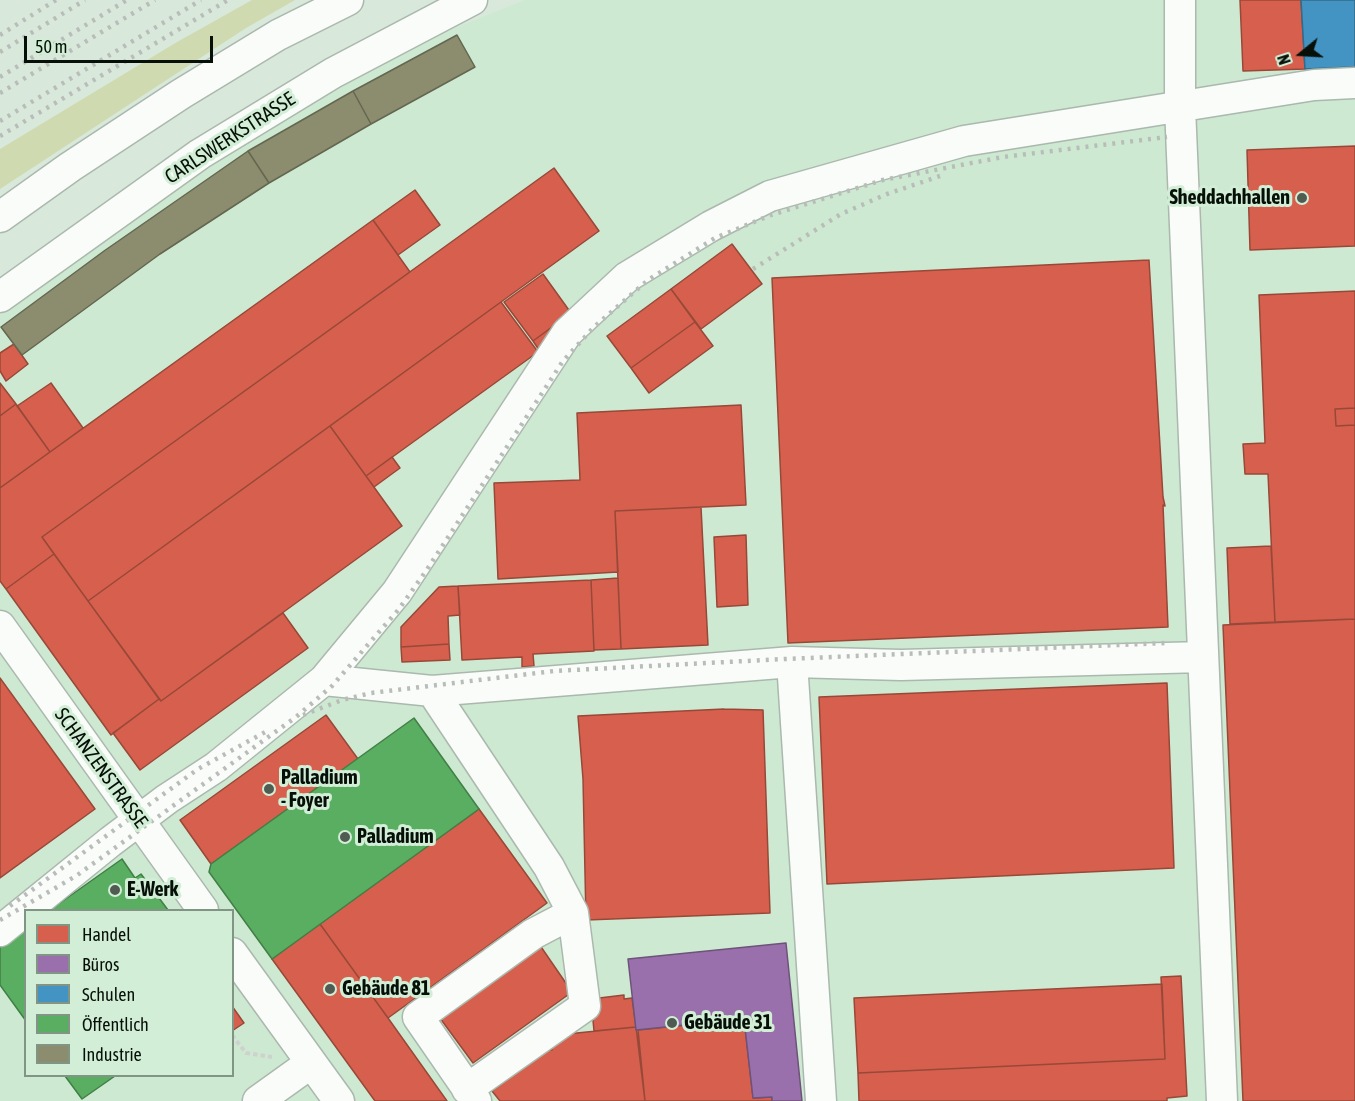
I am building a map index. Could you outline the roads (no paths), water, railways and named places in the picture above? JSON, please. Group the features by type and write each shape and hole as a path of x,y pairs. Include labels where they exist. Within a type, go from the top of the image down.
{"street":[{"path":"0,217 70,166 181,94 278,35 348,0"},
{"name":"CARLSWERKSTRASSE","path":"0,297 200,154 333,74 472,0"},
{"path":"1180,0 1180,107 1222,1101"},
{"path":"27,909 167,799 216,767 324,680 397,592 567,333 627,277 711,226 770,196 964,141 1314,85 1355,83"},
{"name":"SCHANZENSTRASSE","path":"0,626 201,909"},
{"path":"324,680 432,691 792,662 901,665 1203,657"},
{"path":"792,662 821,1101"},
{"path":"432,691 549,867 573,913 585,1005 472,1095 418,1017 533,934 573,913"},
{"path":"0,931 24,912"},
{"path":"234,956 339,1101"},
{"path":"258,1101 303,1052"}],"railway":[{"path":"0,35 56,0"},
{"path":"0,52 85,0"},
{"path":"0,77 127,0"},
{"path":"0,93 155,0"},
{"path":"0,121 201,0"},
{"path":"0,136 228,0"},
{"path":"0,920 76,876 296,717 332,686 399,609 563,361 594,327 648,280 715,238 771,215 883,180 1003,157 1167,137"},
{"path":"753,269 841,214 887,194 940,176"},
{"path":"303,715 342,700 371,693 554,671 1166,643"},
{"path":"10,906 198,769 267,731"}],"place":[{"name":"Sheddachhallen","path":"1302,198"},
{"name":"Palladium - Foyer","path":"269,789"},
{"name":"Palladium","path":"345,837"},
{"name":"E-Werk","path":"115,890"},
{"name":"Gebäude 81","path":"330,989"},
{"name":"Gebäude 31","path":"672,1023"}]}
